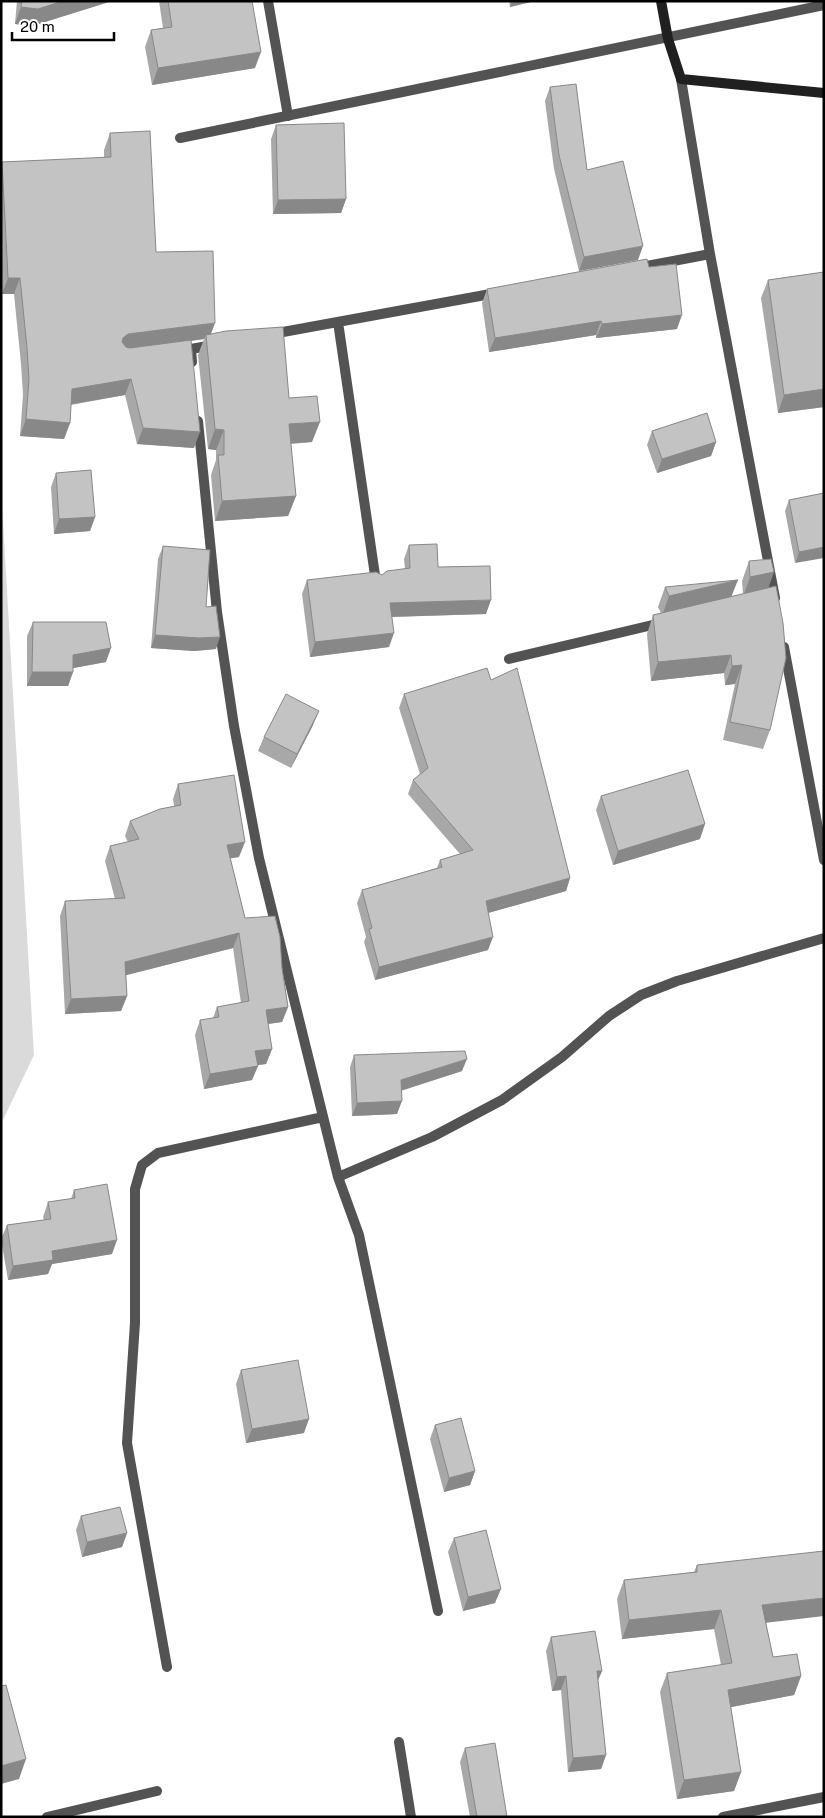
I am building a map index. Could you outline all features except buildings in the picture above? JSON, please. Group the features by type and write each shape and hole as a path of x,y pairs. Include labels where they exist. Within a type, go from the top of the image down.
{"main road":[{"path":"661,1 668,38 681,79 824,93"}],"street":[{"path":"268,1 288,116"},
{"path":"180,138 824,5"},
{"path":"681,79 772,601"},
{"path":"622,270 710,254"},
{"path":"260,337 505,292"},
{"path":"338,322 376,582"},
{"path":"193,369 186,350 220,344"},
{"path":"197,408 217,612 234,726 259,858 338,1177 359,1235 438,1611"},
{"path":"509,659 670,622"},
{"path":"782,636 824,860"},
{"path":"338,1177 432,1137 502,1100 562,1058 609,1016 641,995 677,981 824,938"},
{"path":"167,1667 127,1443 135,1323 135,1189 142,1165 158,1154 323,1117"},
{"path":"400,1742 411,1817"},
{"path":"47,1817 157,1791"},
{"path":"723,1817 824,1797"}],"shaded area":[{"path":"1,488 34,1055 1,1124"}]}
